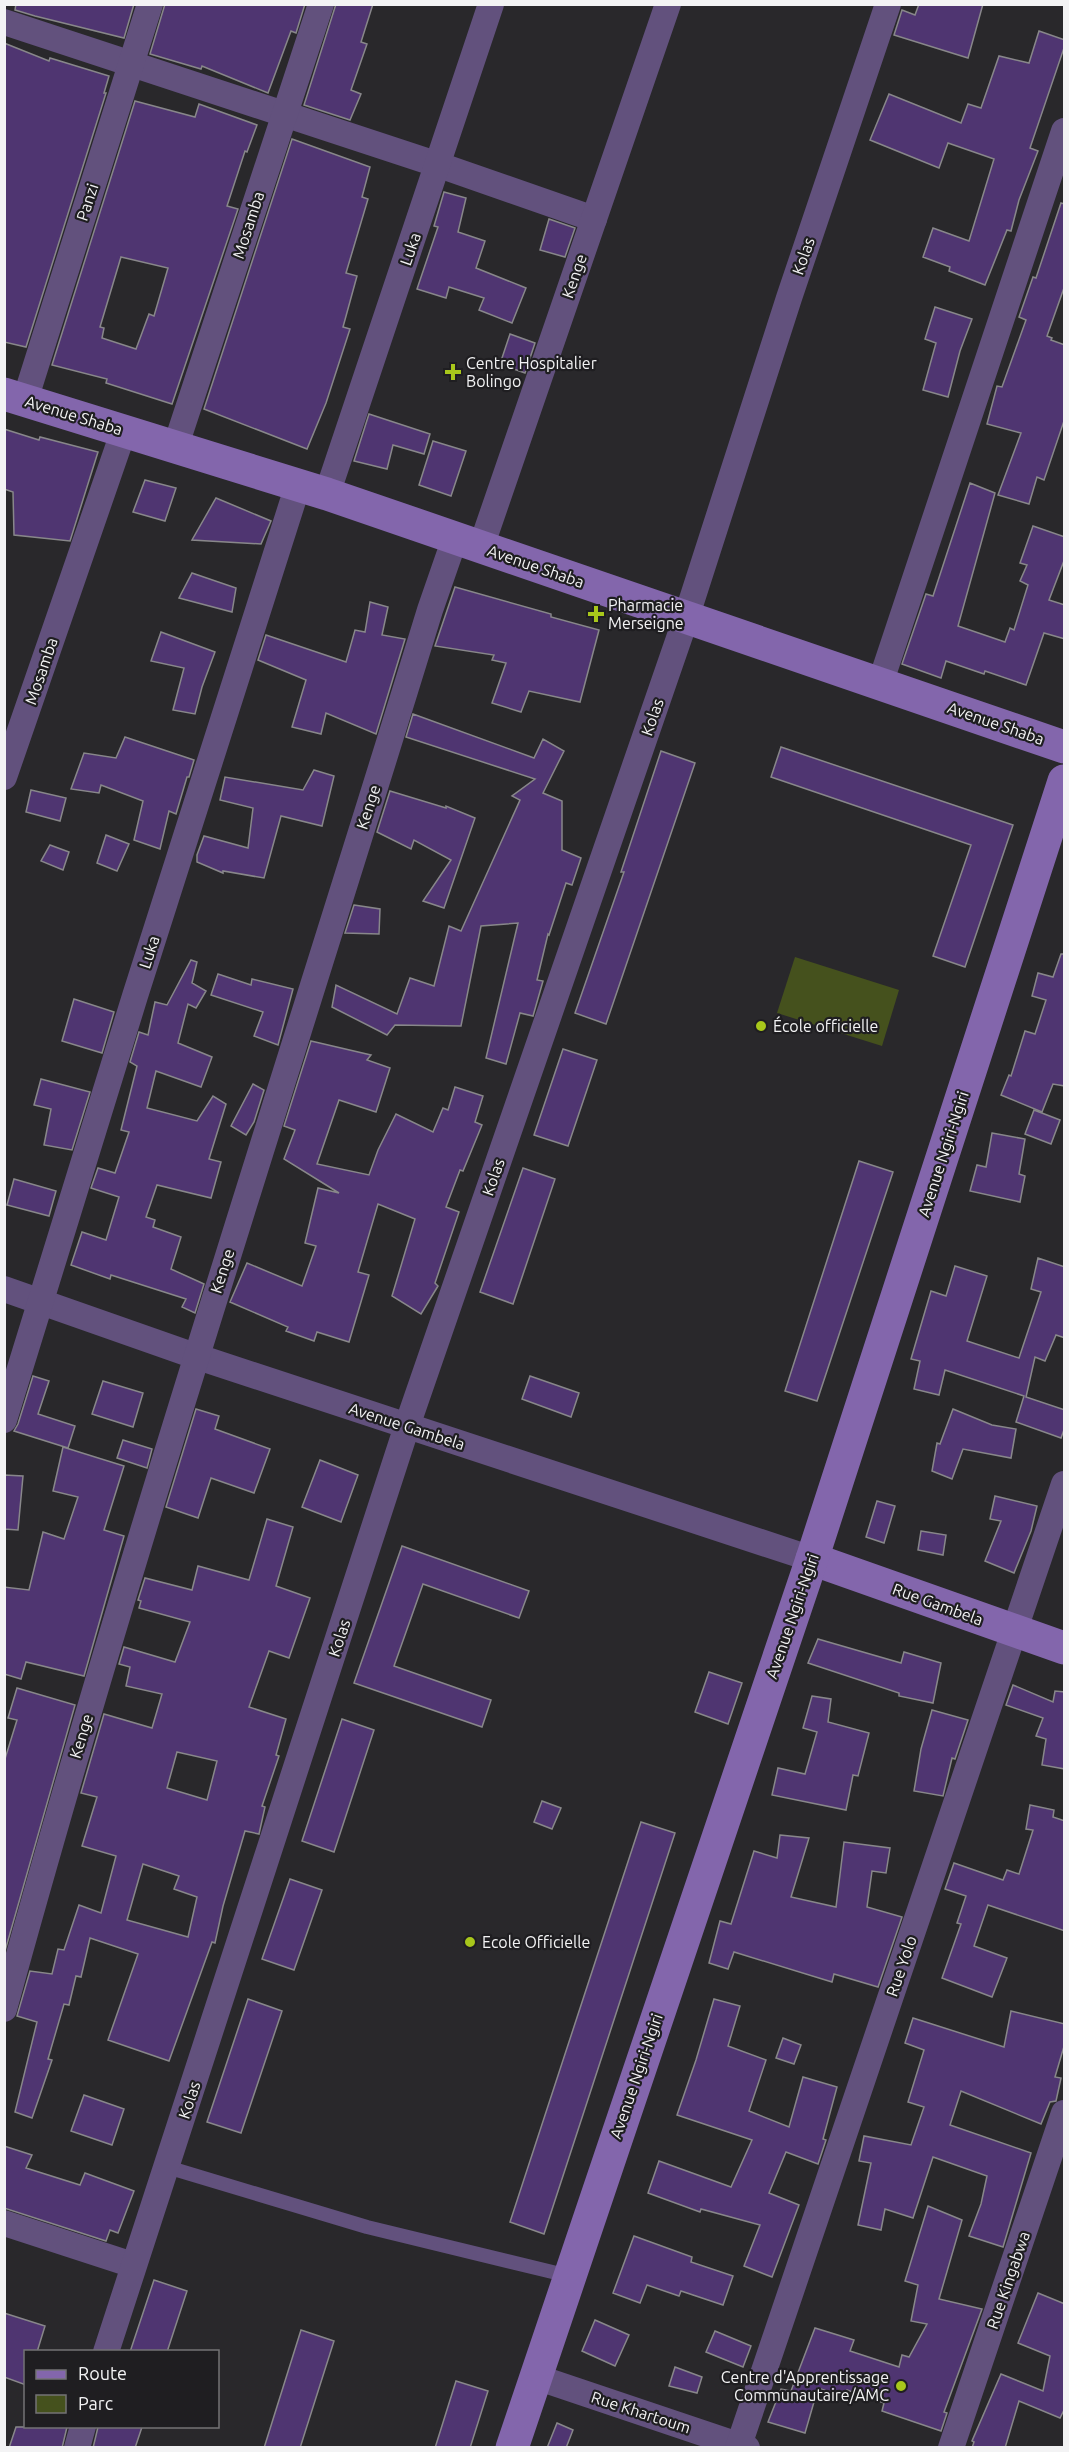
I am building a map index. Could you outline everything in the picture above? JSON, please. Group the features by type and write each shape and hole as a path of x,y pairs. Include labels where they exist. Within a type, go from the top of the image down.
{"street":[{"name":"Panzi","path":"15,397 132,63 150,4"},
{"name":"Mosamba","path":"176,445 321,4"},
{"name":"Luka","path":"4,1420 43,1301 135,996 312,489 439,165 491,4"},
{"name":"Kenge","path":"4,2009 61,1802 195,1356 430,610 468,542 594,219 668,4"},
{"name":"Kolas","path":"107,2350 407,1426 686,618 789,298 888,4"},
{"path":"4,22 132,63 284,116 439,165 594,219"},
{"path":"880,684 1065,131"},
{"name":"Avenue Shaba","path":"15,397 312,489 1065,747"},
{"name":"Mosamba","path":"4,777 124,430"},
{"name":"Avenue Ngiri-Ngiri","path":"512,2448 568,2276 812,1559 1065,781"},
{"name":"Avenue Gambela","path":"4,1289 195,1356 812,1559"},
{"name":"Rue Yolo","path":"741,2447 1065,1484"},
{"name":"Rue Gambela","path":"812,1559 1065,1648"},
{"name":"Rue Kingabwa","path":"951,2448 1065,2114"},
{"path":"4,2223 133,2265"},
{"name":"Rue Khartoum","path":"536,2377 741,2447"},
{"path":"77,2448 83,2428"}],"lane":[{"path":"167,2167 367,2227 568,2276"}],"green space":[{"path":"795,957 899,990 882,1046 777,1013"}],"building":[{"path":"16,4 134,4 124,38 15,10"},
{"path":"165,4 305,4 296,33 291,31 268,93 202,66 201,69 150,54"},
{"path":"336,4 373,4 361,42 367,44 351,90 361,94 350,120 304,105"},
{"path":"919,4 983,4 968,58 894,35 902,10 915,15"},
{"path":"1039,31 1065,40 1065,45 1030,148 1038,151 1019,200 1011,231 1007,230 985,285 949,271 950,267 923,257 933,228 969,241 994,159 948,143 939,168 870,140 889,94 961,123 968,104 981,108 999,56 1029,63"},
{"path":"4,43 49,61 50,58 109,76 104,93 106,93 26,347 4,342"},
{"path":"135,101 195,117 199,104 257,125 247,152 245,151 227,206 238,209 172,404 106,383 107,379 52,365","holes":["121,257 168,268 154,316 149,314 136,349 102,338 104,328 100,327"]},
{"path":"292,139 370,167 362,197 368,199 346,273 357,276 343,327 350,329 326,403 307,449 204,409"},
{"path":"444,192 466,198 458,232 485,241 476,268 526,288 512,323 479,310 484,298 449,287 446,298 417,289 438,227 434,226"},
{"path":"1061,203 1065,204 1065,285 1047,336 1065,345 1065,418 1044,480 1037,477 1029,504 998,495 1021,433 987,424 997,386 1002,387 1026,320 1019,317 1033,277 1036,278"},
{"path":"549,219 575,228 565,257 540,250"},
{"path":"935,307 972,319 960,351 948,397 923,390 936,343 925,339"},
{"path":"510,334 535,343 525,373 500,364"},
{"path":"369,414 430,434 424,454 393,445 387,469 354,461"},
{"path":"4,429 39,440 40,437 98,452 70,541 14,535 13,492 4,489"},
{"path":"433,441 466,451 451,496 419,485"},
{"path":"145,480 176,488 165,521 133,512"},
{"path":"970,483 995,493 958,626 1005,642 1010,628 1014,630 1028,585 1020,581 1027,565 1020,563 1033,526 1065,537 1065,558 1049,600 1065,605 1065,639 1044,633 1026,685 946,661 941,678 902,664 926,594 933,596"},
{"path":"216,498 271,521 261,544 192,540"},
{"path":"192,573 236,588 232,612 179,598"},
{"path":"455,587 599,630 580,702 529,691 521,712 492,703 506,663 492,660 494,655 435,646"},
{"path":"370,602 388,607 382,635 405,639 376,734 326,713 321,734 292,727 306,680 258,660 266,635 346,662 355,630 365,632"},
{"path":"161,632 215,652 195,714 173,710 184,668 151,661"},
{"path":"413,714 534,758 543,739 564,751 543,793 562,801 562,850 581,858 572,885 566,883 548,934 537,980 543,981 533,1016 520,1013 506,1064 486,1058 518,923 481,926 461,1026 395,1025 387,1035 332,1007 336,985 397,1014 410,978 434,986 449,926 461,931 520,800 512,796 535,779 406,737"},
{"path":"125,737 194,760 176,814 169,811 160,849 134,840 143,801 101,785 99,793 71,789 84,753 116,758"},
{"path":"781,747 1013,825 965,967 933,956 971,845 771,777"},
{"path":"661,751 695,763 606,1024 575,1013 624,872 621,872"},
{"path":"314,770 334,776 322,826 281,816 264,878 223,871 223,873 197,862 197,855 204,836 248,848 253,808 220,800 225,777 303,790"},
{"path":"31,790 66,798 60,821 26,812"},
{"path":"390,791 446,808 446,806 475,818 444,908 423,901 451,860 414,840 411,849 377,832"},
{"path":"106,835 129,844 117,871 97,863"},
{"path":"50,845 69,852 63,870 41,861"},
{"path":"354,905 380,909 379,934 345,933"},
{"path":"1061,954 1065,954 1065,1086 1053,1084 1042,1112 1001,1095 1009,1075 1011,1076 1025,1031 1035,1034 1046,1000 1032,996 1038,973 1053,977"},
{"path":"191,960 197,962 192,983 206,991 196,1008 188,1004 178,1043 212,1057 201,1087 156,1071 147,1108 197,1121 213,1096 226,1104 209,1159 221,1162 211,1198 157,1185 146,1217 155,1220 153,1227 181,1237 171,1269 204,1284 195,1313 182,1307 186,1299 111,1275 110,1279 71,1265 82,1232 106,1240 119,1197 91,1188 98,1168 115,1173 129,1132 121,1130 137,1066 130,1062 139,1032 148,1035 155,1002 167,1005"},
{"path":"218,974 251,985 252,979 293,989 278,1045 254,1036 263,1012 211,995"},
{"path":"74,999 114,1012 102,1053 62,1041"},
{"path":"311,1041 371,1055 367,1060 390,1068 376,1112 339,1100 317,1164 369,1175 378,1150 396,1114 433,1132 443,1108 448,1110 455,1087 483,1096 475,1122 482,1125 463,1171 460,1170 446,1207 459,1212 435,1283 438,1286 421,1314 392,1296 415,1219 378,1204 358,1272 369,1275 349,1342 317,1332 314,1341 286,1331 288,1327 230,1302 247,1263 302,1286 316,1246 305,1243 318,1188 339,1193 284,1159 295,1130 284,1126"},
{"path":"563,1049 597,1060 568,1146 534,1135"},
{"path":"41,1079 90,1092 72,1150 44,1145 51,1109 34,1105"},
{"path":"253,1084 264,1090 254,1122 246,1135 231,1126"},
{"path":"1034,1110 1060,1120 1051,1144 1025,1134"},
{"path":"992,1133 1025,1139 1019,1174 1025,1176 1020,1202 970,1191 977,1165 986,1167"},
{"path":"859,1161 893,1172 817,1401 785,1391"},
{"path":"523,1168 555,1179 513,1304 480,1292"},
{"path":"14,1179 56,1191 49,1216 7,1205"},
{"path":"1038,1258 1065,1267 1065,1338 1056,1335 1045,1361 1035,1357 1026,1397 1065,1410 1065,1427 1061,1438 1016,1422 1024,1396 945,1370 939,1395 914,1389 920,1361 911,1359 931,1291 946,1296 955,1266 987,1276 967,1341 1019,1358 1041,1292 1031,1289"},
{"path":"33,1376 49,1381 38,1414 75,1426 68,1448 14,1431"},
{"path":"530,1376 579,1393 571,1417 522,1399"},
{"path":"103,1381 143,1393 133,1427 92,1414"},
{"path":"196,1409 219,1416 215,1429 270,1449 254,1493 211,1478 198,1518 166,1507"},
{"path":"953,1409 992,1425 1016,1429 1011,1458 963,1449 952,1479 932,1471 937,1443 940,1444"},
{"path":"123,1440 152,1449 147,1468 117,1458"},
{"path":"63,1447 124,1466 104,1530 124,1536 84,1676 26,1662 21,1679 4,1674 4,1587 29,1590 43,1532 64,1539 78,1497 53,1491"},
{"path":"320,1460 358,1475 341,1522 302,1507"},
{"path":"4,1475 23,1476 18,1530 4,1529"},
{"path":"995,1496 1037,1506 1031,1531 1014,1573 985,1561 1001,1521 990,1519"},
{"path":"877,1501 895,1506 884,1543 866,1537"},
{"path":"267,1519 293,1527 276,1586 310,1598 289,1658 269,1651 249,1707 286,1719 276,1755 279,1756 262,1806 265,1807 259,1834 245,1831 223,1906 215,1943 212,1942 169,2061 108,2040 138,1954 90,1938 81,1977 76,1976 69,2005 64,2004 48,2059 52,2060 32,2118 15,2112 37,2022 17,2016 30,1971 52,1974 58,1949 64,1950 79,1905 101,1913 116,1856 82,1846 97,1797 81,1793 104,1714 152,1728 162,1694 126,1686 130,1667 119,1664 124,1647 175,1662 190,1622 139,1608 141,1601 138,1600 145,1578 192,1590 198,1566 249,1580","holes":["177,1752 217,1761 207,1800 167,1788","143,1864 179,1876 174,1889 197,1897 188,1937 127,1920"]},
{"path":"921,1531 946,1535 943,1555 918,1550"},
{"path":"402,1546 529,1591 519,1618 423,1584 394,1666 491,1700 482,1727 354,1683"},
{"path":"818,1639 901,1663 904,1652 941,1663 933,1703 899,1696 899,1693 808,1663"},
{"path":"709,1672 742,1683 728,1724 695,1712"},
{"path":"1013,1685 1053,1702 1055,1691 1065,1692 1065,1769 1042,1765 1046,1739 1036,1736 1043,1718 1006,1705"},
{"path":"17,1688 75,1705 5,1951 4,1762 17,1720 8,1718"},
{"path":"812,1696 831,1699 828,1722 869,1733 858,1776 853,1775 846,1810 772,1795 778,1768 805,1774 817,1732 803,1728"},
{"path":"932,1710 968,1720 955,1759 952,1758 943,1796 914,1791 921,1749"},
{"path":"342,1719 374,1730 334,1852 302,1841"},
{"path":"542,1801 561,1808 552,1829 534,1822"},
{"path":"1030,1805 1054,1810 1053,1817 1065,1821 1065,1931 988,1905 974,1946 1007,1958 992,1997 942,1978 961,1924 957,1923 966,1896 945,1889 954,1863 1003,1880 1007,1870 1019,1874 1033,1830 1026,1829"},
{"path":"641,1822 675,1833 544,2234 510,2222"},
{"path":"780,1835 809,1838 791,1897 836,1907 844,1842 890,1848 886,1873 872,1871 867,1907 902,1917 878,1987 834,1974 832,1982 734,1952 728,1969 709,1963 720,1921 731,1924 754,1851 777,1858"},
{"path":"290,1879 322,1890 294,1970 262,1959"},
{"path":"248,1999 282,2011 241,2133 207,2122"},
{"path":"714,1999 740,2006 728,2046 766,2060 749,2111 789,2127 803,2077 837,2087 823,2139 826,2140 818,2164 786,2152 769,2193 799,2205 772,2277 744,2266 760,2225 701,2209 700,2212 648,2193 659,2161 731,2187 752,2140 677,2115"},
{"path":"1011,2011 1065,2024 1065,2043 1055,2077 1061,2078 1056,2101 1050,2102 1041,2124 961,2091 950,2125 1031,2153 1003,2247 969,2236 981,2204 987,2176 933,2157 913,2218 885,2209 881,2230 858,2225 871,2163 859,2161 864,2136 911,2145 924,2107 908,2102 924,2050 905,2043 913,2018 1004,2047"},
{"path":"783,2038 801,2045 794,2064 776,2058"},
{"path":"84,2095 124,2109 112,2145 71,2131"},
{"path":"4,2146 32,2155 26,2168 80,2185 85,2173 134,2191 118,2233 110,2230 106,2241 4,2208"},
{"path":"928,2206 962,2220 939,2299 982,2309 944,2412 947,2413 941,2431 882,2411 884,2403 847,2390 844,2397 818,2388 805,2433 768,2422 781,2389 791,2391 815,2328 854,2340 850,2351 899,2367 902,2355 909,2357 927,2324 911,2321 918,2285 905,2281"},
{"path":"634,2236 692,2257 691,2262 733,2276 723,2305 681,2291 679,2296 647,2285 640,2303 613,2293"},
{"path":"154,2280 187,2291 168,2350 131,2350"},
{"path":"1038,2293 1065,2304 1065,2408 1060,2418 1019,2401 1005,2448 972,2448 974,2442 972,2441 1001,2374 1043,2391 1050,2356 1018,2343"},
{"path":"4,2313 45,2326 38,2350 24,2350 24,2384 4,2377"},
{"path":"595,2320 629,2335 615,2366 582,2351"},
{"path":"301,2330 334,2341 300,2448 264,2448"},
{"path":"715,2331 751,2346 743,2367 706,2352"},
{"path":"675,2367 702,2377 697,2393 669,2386"},
{"path":"456,2381 488,2391 470,2448 435,2448"},
{"path":"557,2423 573,2430 566,2448 547,2448"},
{"path":"16,2427 67,2428 62,2448 9,2448"},
{"path":"98,2428 142,2428 135,2448 93,2448"}],"place":[{"name":"Centre Hospitalier Bolingo","path":"453,372"},
{"name":"Pharmacie Merseigne","path":"596,614"},
{"name":"École officielle","path":"761,1026"},
{"name":"Ecole Officielle","path":"470,1942"},
{"name":"Centre d'Apprentissage Communautaire/AMC","path":"901,2386"}]}
